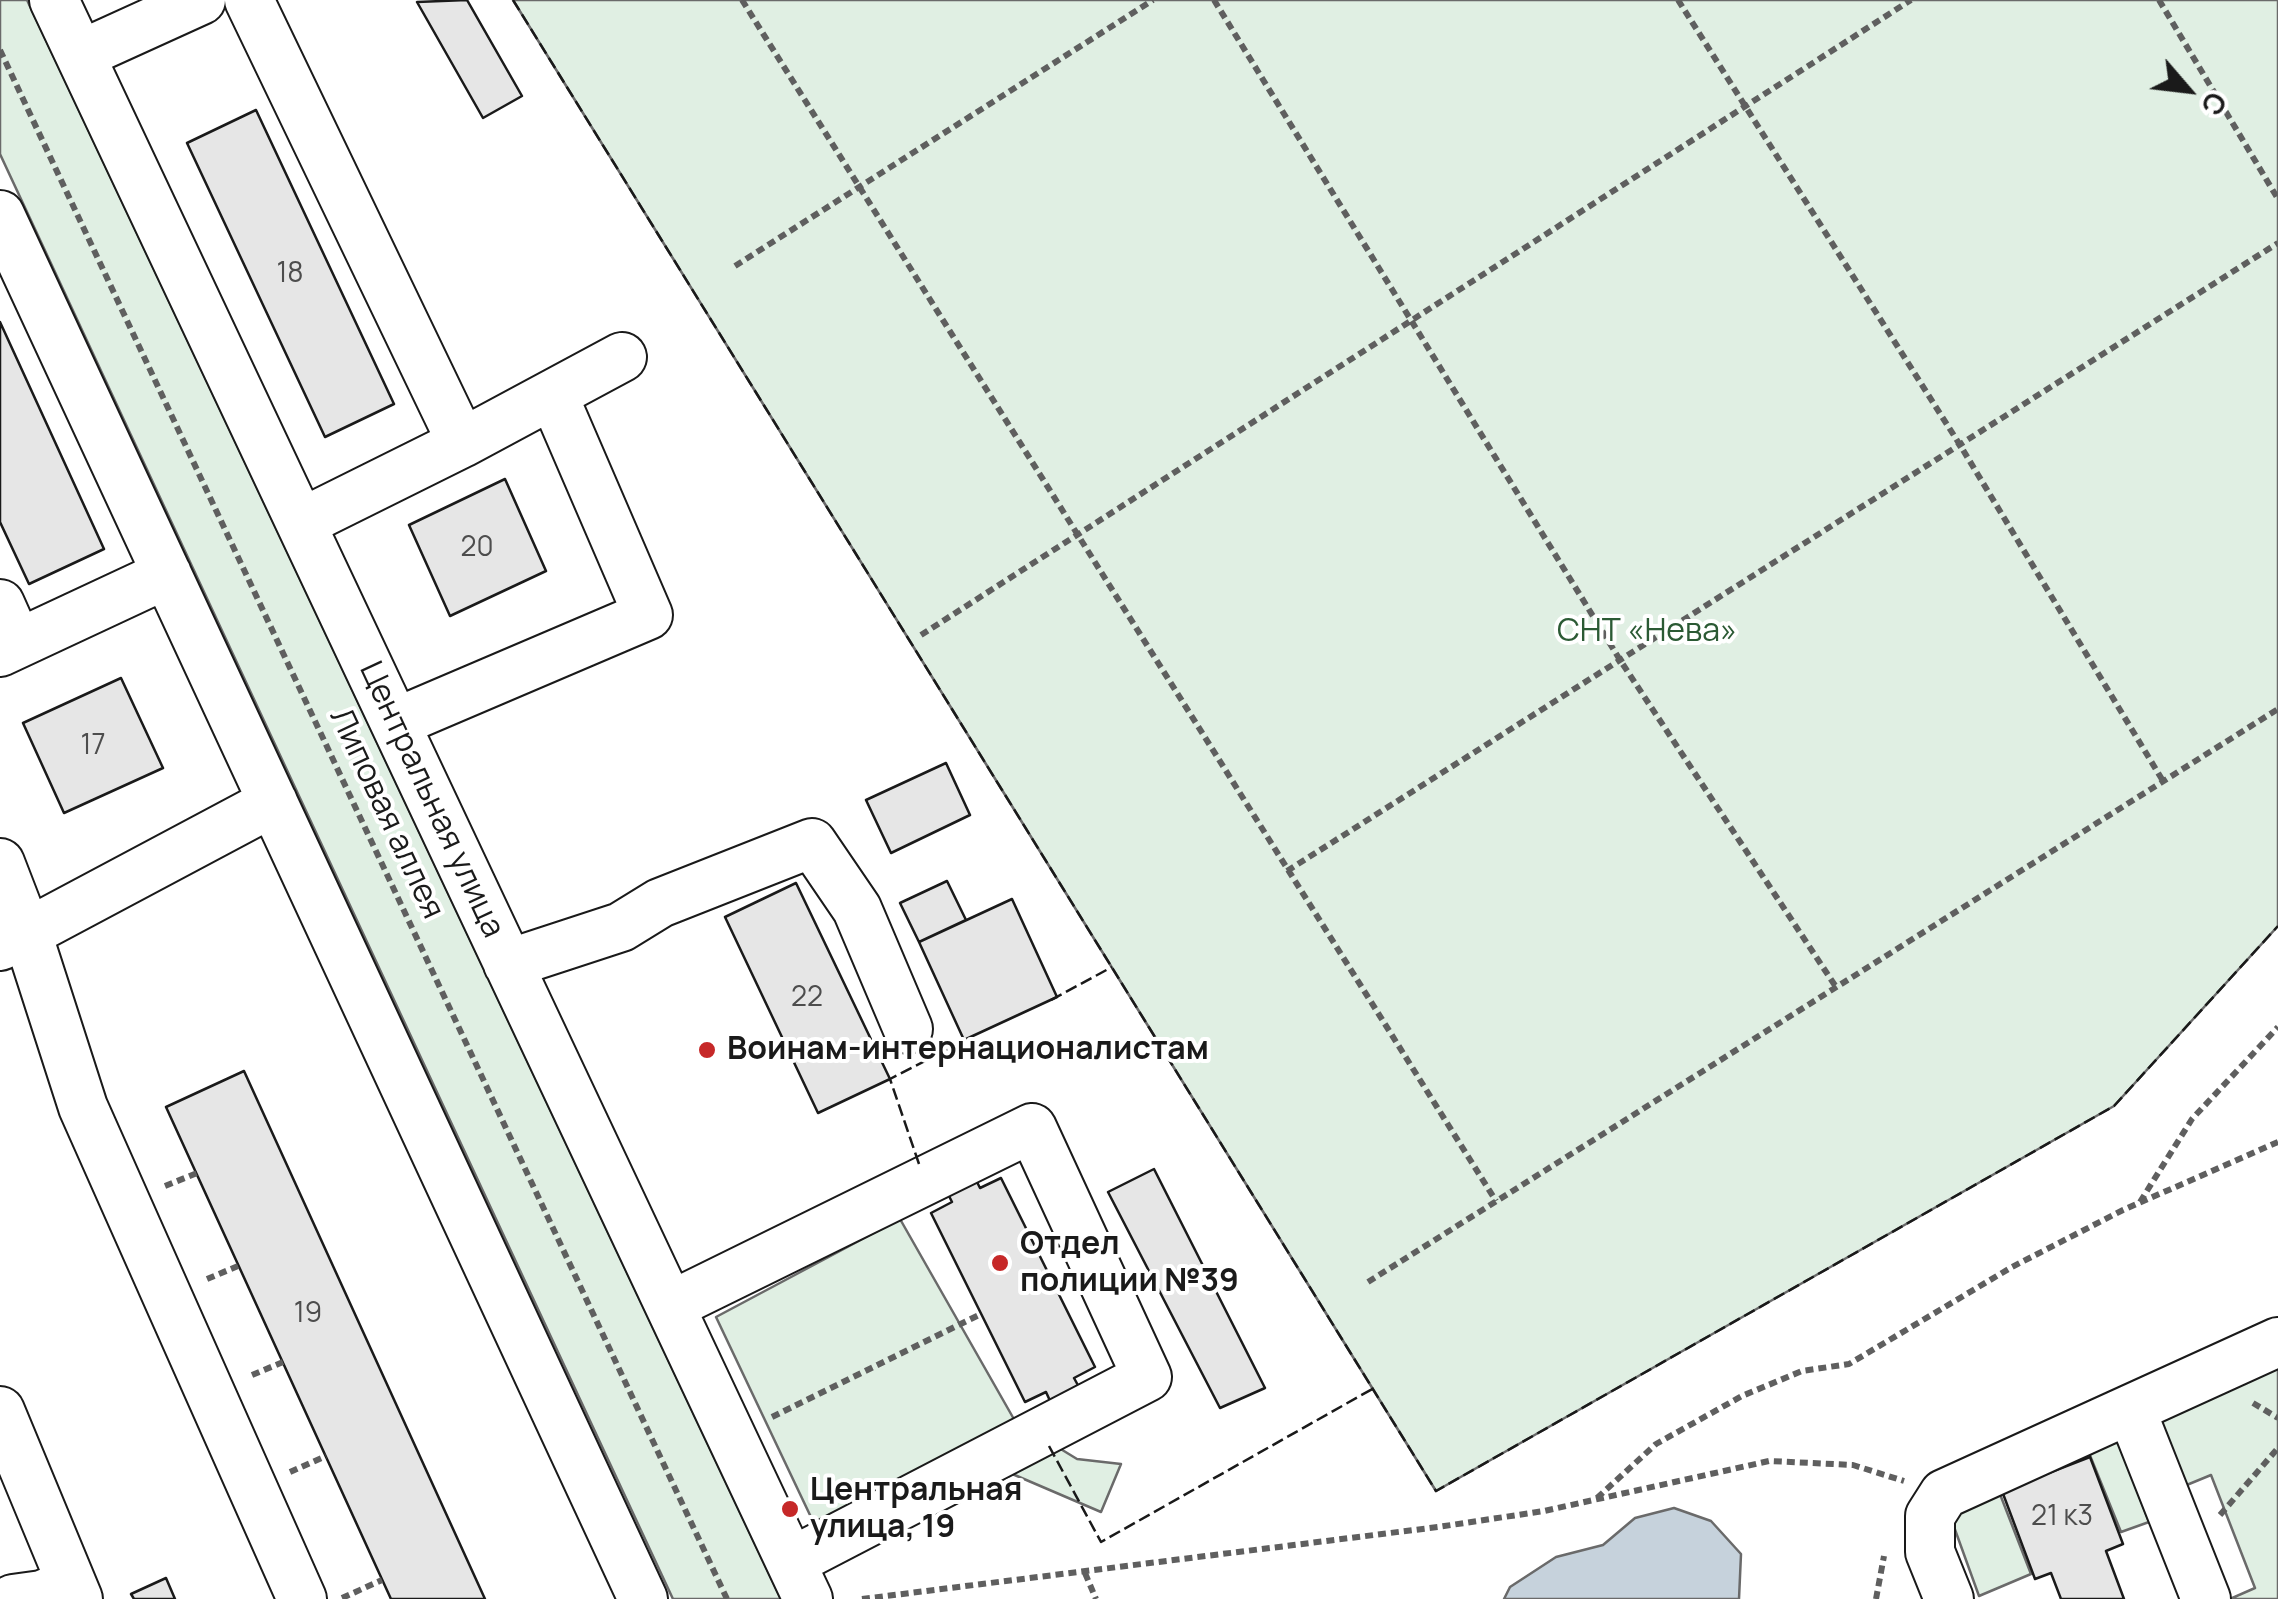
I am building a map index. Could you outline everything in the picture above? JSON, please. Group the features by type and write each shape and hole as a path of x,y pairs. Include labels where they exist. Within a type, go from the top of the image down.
{"street":[{"name":"Центральная улица","path":"54,0 800,1581"},
{"path":"80,56 201,0"},
{"path":"248,0 462,443"},
{"path":"0,215 642,1599"},
{"path":"301,524 622,358"},
{"path":"395,724 648,615 553,394"},
{"path":"6,633 167,574"},
{"path":"14,939 273,802"},
{"path":"508,964 620,927 660,903 812,843 857,910 908,1029"},
{"path":"0,863 14,939 83,1108 302,1599"},
{"path":"670,1306 1032,1128 1147,1377 800,1581"},
{"path":"1949,1599 1930,1552 1930,1516 1944,1494 2278,1342"},
{"path":"2131,1410 2206,1599"},
{"path":"0,1412 74,1591 12,1599"}],"path":[{"path":"742,0 1496,1201"},
{"path":"735,266 1153,0"},
{"path":"1214,0 1620,660 1836,987"},
{"path":"1678,0 1960,444 2163,782"},
{"path":"921,635 1910,0"},
{"path":"2159,0 2278,199"},
{"name":"Липовая аллея","path":"0,50 726,1599"},
{"path":"1287,871 2278,243"},
{"path":"1368,1282 2278,709"},
{"path":"2140,1203 2192,1120 2278,1027"},
{"path":"1596,1499 1656,1444 1742,1396 1802,1371 1849,1364 2012,1268 2140,1203 2278,1142"},
{"path":"768,1419 981,1314"},
{"path":"2188,1554 2278,1448"},
{"path":"862,1599 1438,1527 1596,1499 1768,1461 1852,1465 1944,1494"},
{"path":"1876,1599 1885,1555"},
{"path":"1085,1573 1096,1599"},
{"path":"339,1599 382,1580"}],"green space":[{"path":"0,0 27,0 781,1599 673,1599 0,154"},
{"name":"СНТ «Нева»","path":"513,0 2278,0 2278,926 2114,1106 1436,1491"},
{"path":"900,1219 1015,1421 1077,1459 1121,1464 1101,1512 961,1452 819,1534 716,1317"},
{"path":"2278,1360 2278,1599 2230,1599 2255,1588 2211,1475 2177,1489 2156,1418"},
{"path":"2101,1430 2118,1440 2149,1522 2121,1532 2089,1453 1998,1489 2031,1574 1979,1596 1949,1513 1959,1489 1969,1481"}],"shaded area":[{"path":"1674,1508 1711,1521 1741,1554 1739,1599 1504,1599 1510,1587 1556,1557 1603,1545 1635,1518"}],"building":[{"path":"467,0 522,96 483,118 417,2"},
{"path":"256,110 394,404 325,437 187,143"},
{"path":"0,322 104,549 29,584 0,522"},
{"path":"505,479 546,571 450,616 409,525"},
{"path":"121,678 163,768 64,813 23,723"},
{"path":"946,763 970,815 891,853 866,800"},
{"path":"947,881 966,920 919,942 900,903"},
{"path":"796,883 890,1079 818,1113 725,917"},
{"path":"1012,899 1057,997 964,1040 919,942"},
{"path":"244,1071 485,1599 391,1599 166,1107"},
{"path":"1154,1169 1265,1388 1220,1408 1108,1192"},
{"name":"Отдел полиции №39","path":"973,1174 980,1188 1001,1178 1095,1367 1074,1378 1080,1389 1051,1403 1046,1392 1025,1402 931,1213 952,1202 945,1188"},
{"path":"2090,1457 2123,1544 2106,1551 2124,1599 2061,1599 2051,1573 2035,1579 2002,1491"},
{"path":"166,1578 175,1599 134,1599 131,1594"}],"fence":[{"path":"513,0 1436,1491 2114,1106 2278,926"},
{"path":"1051,1000 1112,967"},
{"path":"919,1164 890,1079 970,1038"},
{"path":"1049,1446 1101,1542 1374,1388"}],"place":[{"name":"Воинам-интернационалистам","path":"707,1050"},
{"name":"Отдел полиции №39","path":"1000,1263"},
{"name":"Центральная улица, 19","path":"790,1509"}]}
